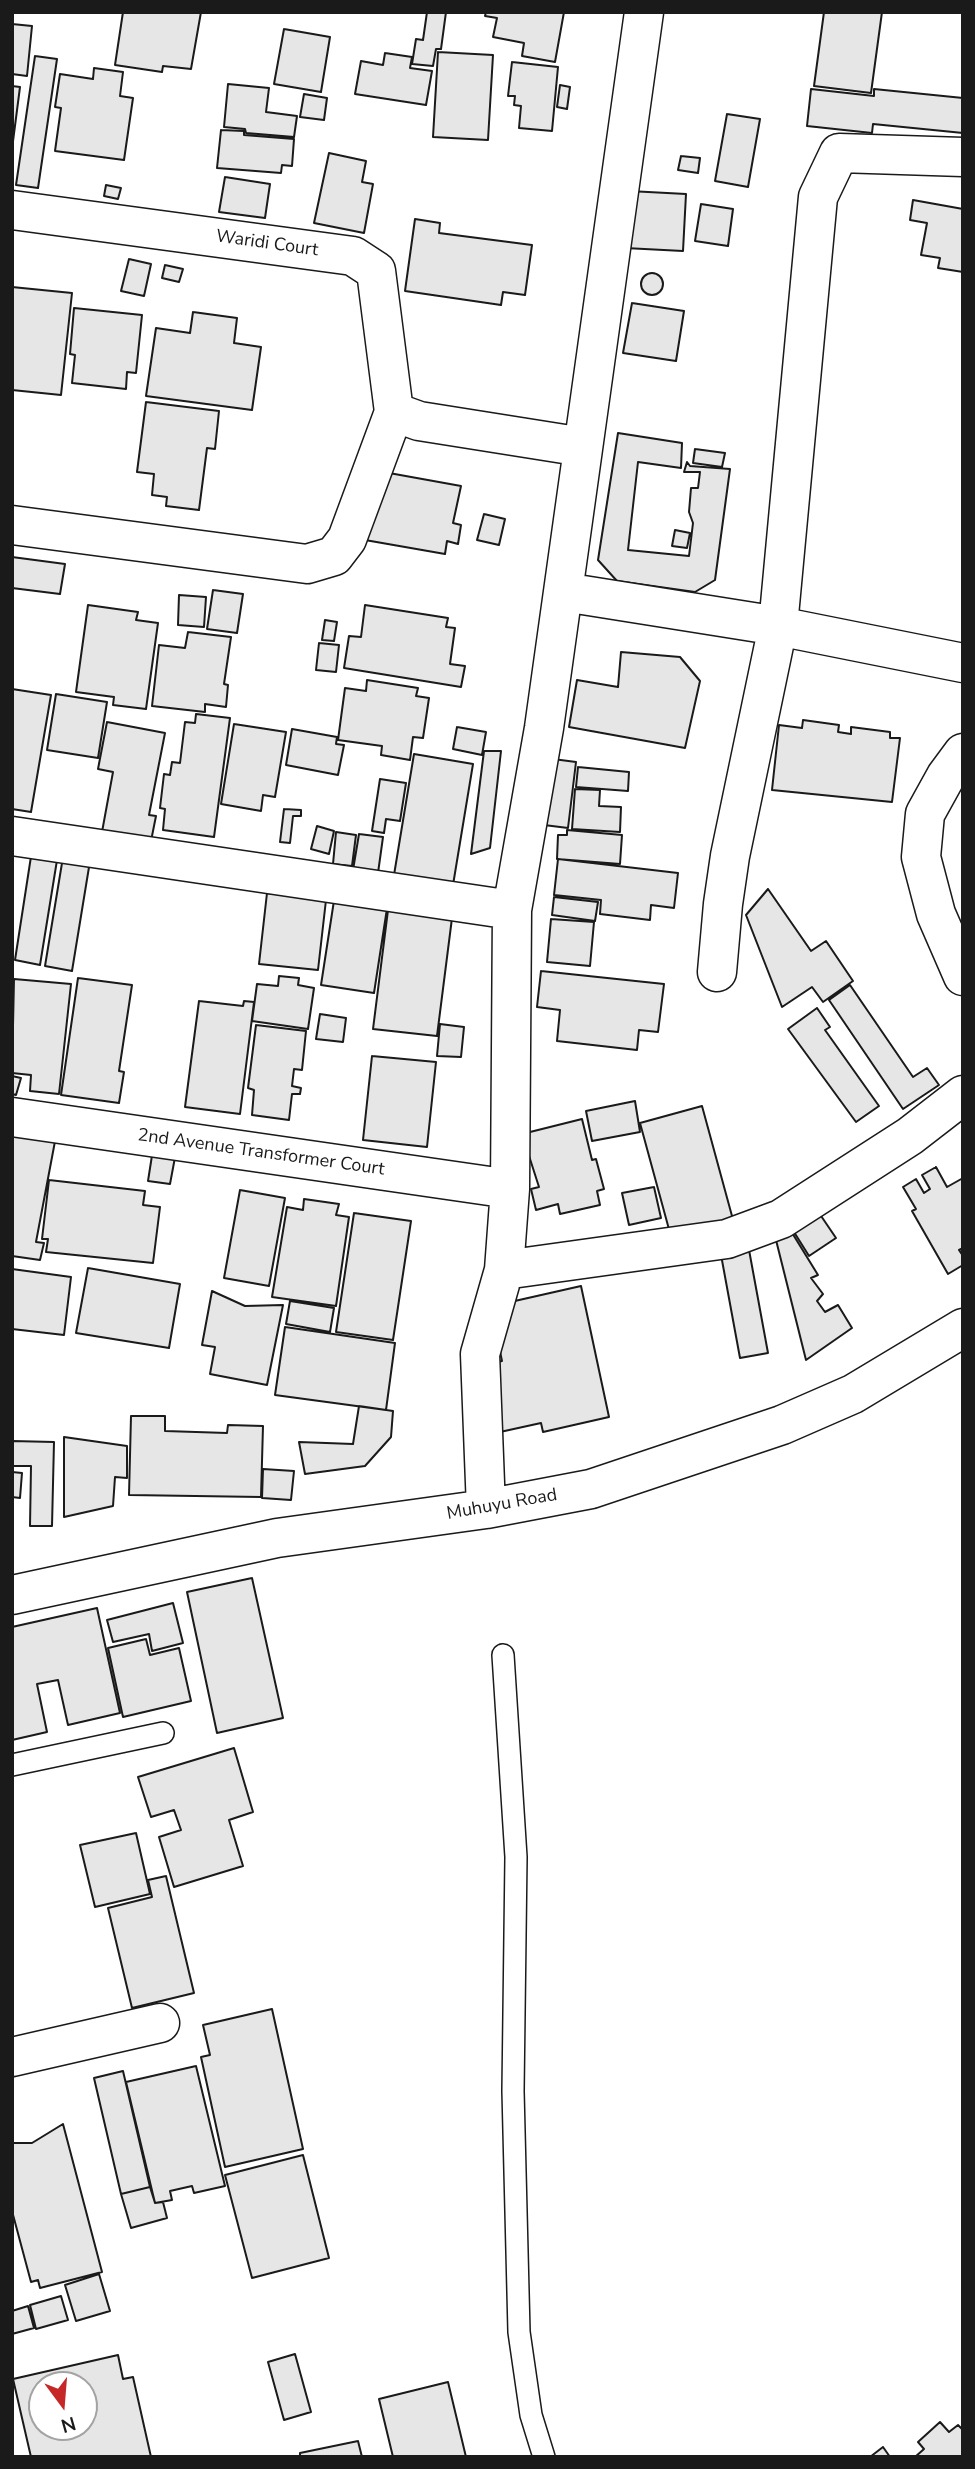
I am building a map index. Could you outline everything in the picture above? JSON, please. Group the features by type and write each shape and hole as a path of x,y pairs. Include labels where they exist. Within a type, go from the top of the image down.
{"street":[{"path":"486,1508 480,1354 504,1270 510,1189 512,911 544,728 564,592 644,12"},
{"path":"718,972 730,856 778,626 818,197 839,153 963,157"},
{"name":"Waridi Court","path":"12,210 354,256 376,271 394,412 347,539 334,556 307,564 12,525"},
{"path":"394,412 419,421 583,447"},
{"path":"564,592 778,626 963,663"},
{"path":"963,753 946,776 925,814 921,857 936,914 963,976"},
{"path":"12,836 512,911"},
{"path":"504,1270 727,1239 781,1219 910,1136 963,1095"},
{"name":"2nd Avenue Transformer Court","path":"12,1117 510,1189"},
{"name":"Muhuyu Road","path":"12,1595 277,1538 486,1508 591,1489 782,1425 853,1394 963,1328"},
{"path":"12,2057 160,2023"}],"lane":[{"path":"503,1655 516,1857 513,2091 519,2332 531,2415 544,2457"},
{"path":"12,1765 163,1733"}],"building":[{"path":"123,12 201,12 191,69 163,66 162,72 115,65"},
{"path":"427,12 446,12 441,49 436,49 433,66 412,64 416,39 423,40"},
{"path":"486,12 564,12 555,62 522,56 524,43 493,37 497,18 485,16"},
{"path":"824,12 882,12 871,93 814,86"},
{"path":"12,24 32,26 27,76 12,74"},
{"path":"284,29 330,37 321,92 274,84"},
{"path":"438,52 493,55 488,140 433,137"},
{"path":"385,53 412,57 410,68 432,71 426,105 355,94 361,61 383,65"},
{"path":"35,56 57,59 38,188 16,185"},
{"path":"512,62 558,67 552,131 519,128 521,106 514,105 515,96 508,96"},
{"path":"94,68 123,72 120,96 133,98 124,160 55,151 61,108 55,107 60,74 93,79"},
{"path":"228,84 269,88 266,112 297,116 294,137 246,133 245,129 224,127"},
{"path":"560,85 570,87 567,109 557,107"},
{"path":"12,86 20,87 12,149"},
{"path":"811,89 874,96 874,89 963,98 963,133 873,124 872,133 807,126"},
{"path":"304,94 327,98 324,120 300,117"},
{"path":"727,114 760,119 748,187 715,181"},
{"path":"221,130 244,131 244,135 294,139 292,166 282,165 281,173 217,168"},
{"path":"329,153 366,161 362,182 373,184 364,233 314,223"},
{"path":"681,156 700,158 698,173 678,170"},
{"path":"225,177 270,184 265,218 219,212"},
{"path":"106,185 121,188 118,199 104,196"},
{"path":"629,191 686,194 683,251 625,248"},
{"path":"913,200 963,209 963,272 938,268 940,258 921,255 927,223 910,220"},
{"path":"701,204 733,209 728,246 695,241"},
{"path":"415,219 440,223 439,233 532,245 525,295 503,292 501,305 405,291"},
{"path":"129,259 151,264 144,296 121,291"},
{"path":"165,265 183,269 179,282 162,278"},
{"path":"652,273 660,276 663,284 660,292 652,295 644,292 641,284 644,276"},
{"path":"12,287 72,293 61,395 12,390"},
{"path":"632,303 684,311 676,361 623,353"},
{"path":"74,308 142,315 136,373 127,372 126,389 72,383 75,355 70,354"},
{"path":"193,312 237,318 234,343 261,347 252,410 146,396 156,328 190,333"},
{"path":"146,402 219,411 215,449 207,448 199,510 166,506 167,497 152,495 154,474 137,472"},
{"path":"618,433 682,443 681,468 638,462 628,550 689,556 693,523 689,512 691,488 698,488 700,472 684,472 687,462 690,466 730,469 715,580 695,592 617,581 598,560"},
{"path":"695,449 725,453 722,467 693,463"},
{"path":"378,471 461,486 453,523 461,525 458,544 447,541 445,554 365,540"},
{"path":"484,514 505,519 499,545 477,540"},
{"path":"675,530 690,533 687,548 672,546"},
{"path":"12,557 65,564 60,594 12,588"},
{"path":"213,590 243,594 237,633 207,629"},
{"path":"179,595 206,597 204,627 178,625"},
{"path":"88,605 138,612 136,620 158,623 146,709 113,705 114,697 76,692"},
{"path":"365,605 448,618 446,627 455,628 450,664 465,666 461,687 344,668 349,636 361,637"},
{"path":"325,620 337,622 334,641 322,640"},
{"path":"188,632 231,637 224,684 228,685 226,707 205,704 205,712 152,706 159,645 185,648"},
{"path":"319,643 339,645 336,672 316,670"},
{"path":"621,652 680,657 700,681 685,748 569,727 577,680 618,687"},
{"path":"367,680 418,688 416,696 429,698 423,738 413,737 410,760 381,755 382,746 338,740 345,688 366,691"},
{"path":"12,689 51,695 31,812 12,809"},
{"path":"56,694 107,702 98,758 47,750"},
{"path":"196,714 230,718 214,837 163,830 165,809 160,808 164,774 170,775 172,762 180,763 185,722 195,723"},
{"path":"803,720 839,725 838,732 851,734 851,727 890,732 890,738 900,738 892,802 772,790 779,725 802,728"},
{"path":"107,722 165,733 149,815 156,816 151,841 102,832 113,772 98,769"},
{"path":"234,724 286,732 275,797 263,795 261,811 221,804"},
{"path":"457,727 486,732 482,755 453,749"},
{"path":"292,729 337,737 336,744 344,745 338,775 286,765"},
{"path":"484,751 501,751 490,848 471,854"},
{"path":"414,754 473,764 453,885 394,875"},
{"path":"553,759 576,762 568,828 544,825"},
{"path":"578,767 629,772 628,791 576,787"},
{"path":"380,779 406,783 400,821 386,819 384,833 372,831"},
{"path":"575,789 600,790 599,806 621,807 620,832 572,829"},
{"path":"284,809 301,810 301,816 293,816 290,843 280,842"},
{"path":"317,826 334,831 329,854 311,849"},
{"path":"567,830 622,835 620,864 557,859 558,835 567,835"},
{"path":"336,832 356,835 352,866 333,864"},
{"path":"359,834 383,837 378,873 353,870"},
{"path":"32,850 58,854 40,965 15,960"},
{"path":"63,857 90,861 72,971 45,966"},
{"path":"558,859 678,873 674,908 651,905 650,920 600,914 601,900 554,895"},
{"path":"768,889 811,951 826,941 853,981 823,1002 812,987 782,1007 746,915"},
{"path":"267,893 326,900 318,970 259,964"},
{"path":"335,894 388,902 374,993 321,985"},
{"path":"554,897 598,902 595,921 552,915"},
{"path":"388,910 452,918 437,1036 373,1029"},
{"path":"551,919 594,922 590,966 547,962"},
{"path":"541,971 664,984 658,1032 639,1030 637,1050 557,1041 560,1010 537,1007"},
{"path":"279,976 299,978 298,985 314,988 308,1029 252,1021 257,984 278,986"},
{"path":"78,978 132,985 119,1071 124,1072 119,1103 61,1095"},
{"path":"14,979 71,984 59,1094 30,1091 31,1075 12,1073"},
{"path":"850,985 913,1077 927,1068 939,1085 903,1109 829,1000"},
{"path":"199,1001 243,1006 244,1001 254,1002 240,1114 185,1107"},
{"path":"817,1008 830,1027 825,1030 879,1106 856,1122 788,1029"},
{"path":"320,1014 346,1018 343,1042 316,1039"},
{"path":"440,1024 464,1027 461,1057 437,1056"},
{"path":"256,1025 306,1031 302,1070 294,1069 292,1086 301,1088 300,1094 292,1094 289,1120 252,1115 254,1090 248,1088"},
{"path":"372,1056 436,1062 427,1147 363,1140"},
{"path":"12,1076 21,1078 16,1095 12,1094"},
{"path":"635,1101 640,1132 592,1141 586,1111"},
{"path":"702,1106 735,1227 673,1244 640,1123"},
{"path":"582,1119 592,1160 596,1159 604,1189 597,1191 600,1205 560,1214 558,1204 536,1210 531,1189 539,1187 522,1134"},
{"path":"12,1130 56,1136 36,1242 44,1243 40,1260 12,1256"},
{"path":"153,1149 176,1152 170,1184 148,1181"},
{"path":"936,1167 947,1187 963,1178 963,1248 959,1250 963,1256 963,1265 948,1274 912,1211 916,1209 903,1187 916,1179 924,1193 930,1189 922,1175"},
{"path":"49,1180 145,1191 143,1205 160,1207 153,1263 46,1252 48,1239 42,1239"},
{"path":"654,1187 661,1218 629,1225 622,1193"},
{"path":"240,1190 285,1198 269,1286 224,1278"},
{"path":"304,1199 339,1204 336,1215 349,1217 336,1306 272,1297 287,1207 303,1210"},
{"path":"815,1207 836,1238 809,1256 789,1224"},
{"path":"354,1213 411,1221 393,1340 336,1332"},
{"path":"786,1223 818,1275 811,1278 823,1294 817,1301 825,1312 838,1305 852,1328 806,1360 773,1228"},
{"path":"747,1239 768,1353 740,1358 719,1244"},
{"path":"88,1268 180,1284 169,1348 76,1333"},
{"path":"12,1269 71,1277 64,1335 12,1329"},
{"path":"581,1286 609,1417 543,1432 541,1423 500,1432 484,1365 502,1361 493,1318 497,1305"},
{"path":"212,1291 245,1306 283,1305 267,1385 210,1374 215,1347 202,1345"},
{"path":"290,1301 334,1308 330,1332 286,1324"},
{"path":"285,1327 395,1343 386,1410 275,1395"},
{"path":"359,1406 393,1411 391,1437 365,1466 305,1474 299,1442 353,1444"},
{"path":"131,1416 165,1416 165,1431 227,1433 228,1425 263,1426 261,1497 129,1495"},
{"path":"64,1437 127,1446 127,1478 115,1477 113,1506 64,1517"},
{"path":"12,1441 54,1442 52,1526 30,1526 31,1466 12,1466"},
{"path":"263,1469 294,1471 291,1500 262,1498"},
{"path":"12,1472 22,1473 20,1498 12,1497"},
{"path":"252,1578 283,1718 217,1733 187,1592"},
{"path":"173,1603 183,1643 152,1651 149,1634 113,1642 107,1620"},
{"path":"97,1608 120,1713 68,1725 58,1680 37,1684 47,1732 12,1740 12,1627"},
{"path":"146,1639 150,1655 179,1648 191,1701 123,1717 108,1648"},
{"path":"234,1748 253,1812 229,1820 243,1866 174,1887 159,1837 181,1830 174,1810 151,1817 138,1777"},
{"path":"136,1833 150,1894 95,1907 80,1845"},
{"path":"166,1876 194,1993 132,2008 108,1908 152,1897 148,1880"},
{"path":"272,2009 303,2149 225,2167 201,2057 210,2055 203,2025"},
{"path":"196,2066 225,2186 194,2193 192,2186 170,2191 172,2200 155,2203 126,2082"},
{"path":"123,2071 150,2187 121,2194 94,2078"},
{"path":"63,2124 102,2272 40,2288 38,2280 31,2282 12,2211 12,2143 32,2143"},
{"path":"303,2155 329,2258 252,2278 225,2175"},
{"path":"150,2187 155,2203 163,2202 167,2218 131,2228 121,2194"},
{"path":"99,2274 110,2311 76,2321 65,2285"},
{"path":"61,2296 68,2320 36,2329 30,2305"},
{"path":"28,2306 34,2328 12,2334 12,2311"},
{"path":"295,2354 311,2412 284,2420 268,2362"},
{"path":"118,2355 123,2379 133,2377 151,2457 31,2457 13,2379 28,2376 28,2441 98,2441 98,2371 48,2371"},
{"path":"448,2382 466,2457 393,2457 379,2399"},
{"path":"940,2422 949,2432 958,2425 963,2430 963,2457 915,2457 924,2449 918,2442"},
{"path":"358,2441 362,2457 300,2457 300,2453"},
{"path":"883,2447 890,2457 870,2457"}]}
